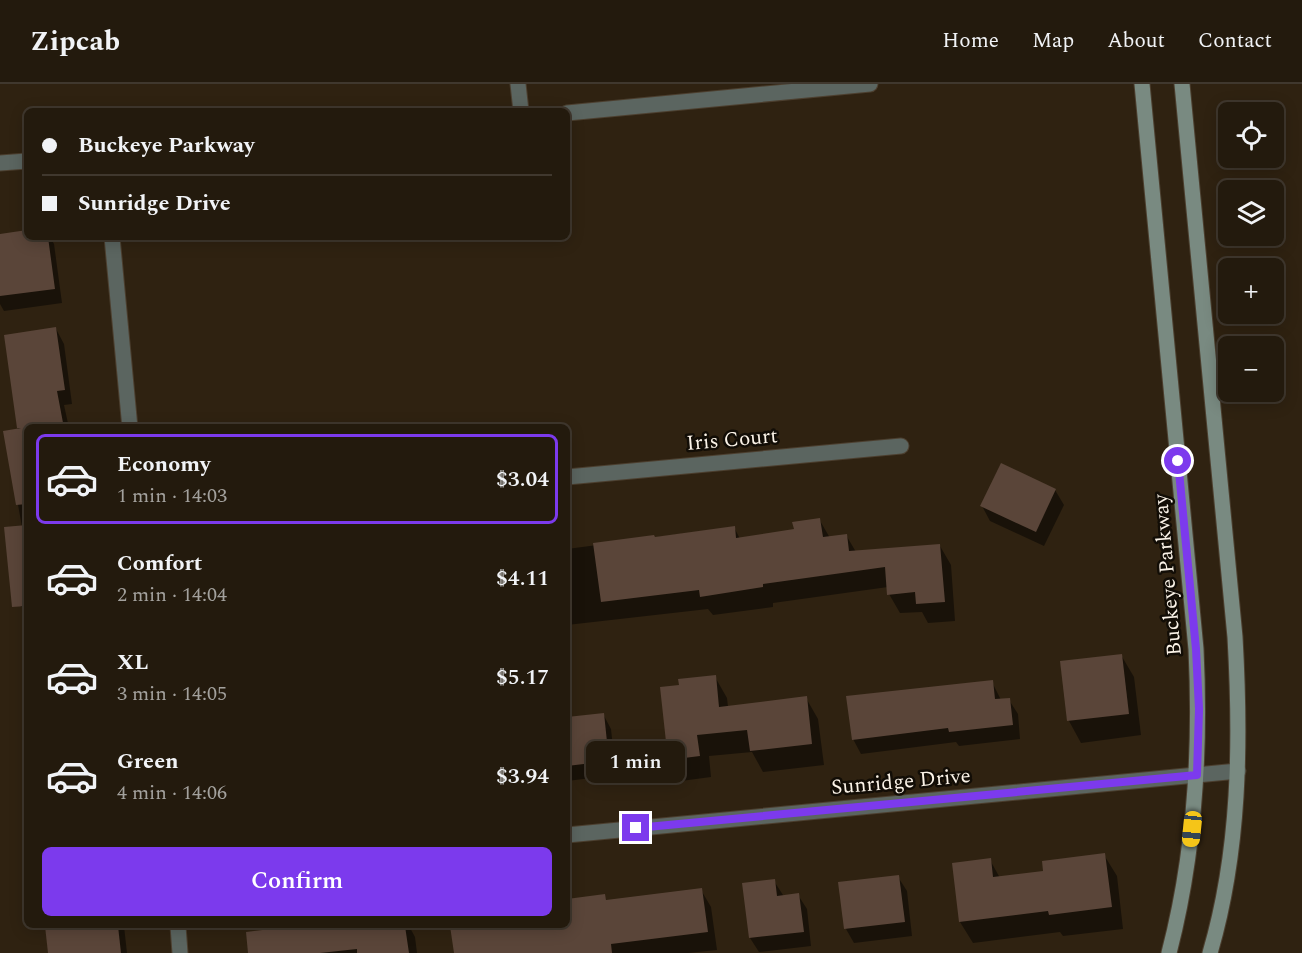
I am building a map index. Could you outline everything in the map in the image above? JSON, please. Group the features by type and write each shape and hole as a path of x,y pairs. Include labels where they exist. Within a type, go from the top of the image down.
{"street":[{"path":"518,84 521,108"},
{"path":"570,113 870,84"},
{"name":"Buckeye Parkway","path":"1142,84 1196,649 1199,709 1197,775 1190,847 1178,917 1169,953"},
{"path":"1182,84 1235,637 1239,701 1238,771 1230,855 1210,953"},
{"path":"0,163 24,161"},
{"path":"112,240 130,424"},
{"name":"Iris Court","path":"570,477 901,446"},
{"name":"Sunridge Drive","path":"570,835 1238,771"},
{"path":"178,928 180,953"}],"building":[{"path":"24,230 24,240 48,240 55,289 0,296 0,234"},
{"path":"56,327 65,390 57,391 63,424 24,424 24,504 16,505 3,431 21,428 17,428 4,335"},
{"path":"1001,463 1056,489 1036,532 980,506"},
{"path":"820,518 823,537 847,534 849,551 940,544 945,602 916,604 915,592 887,595 885,567 763,584 763,587 700,597 699,590 601,602 593,543 735,526 736,538 794,529 792,522"},
{"path":"24,525 24,606 12,607 4,527"},
{"path":"1122,654 1129,714 1067,721 1060,661"},
{"path":"716,675 719,707 807,696 812,744 750,751 747,730 697,735 700,756 668,760 660,687 679,685 678,679"},
{"path":"993,680 995,699 1010,698 1013,725 949,732 948,728 852,740 846,696"},
{"path":"604,713 609,761 570,766 570,717"},
{"path":"1105,853 1112,907 1049,915 1048,911 959,922 952,863 991,858 993,877 1043,871 1042,861"},
{"path":"899,875 905,922 844,929 838,882"},
{"path":"775,879 777,896 799,893 804,932 749,938 742,883"},
{"path":"702,888 708,932 611,944 612,953 454,953 450,928 570,928 570,899 605,894 606,900"},
{"path":"45,928 118,928 121,953 48,953"},
{"path":"279,928 405,928 409,953 357,953 357,949 320,953 248,953 246,932"}],"route":[{"path":"636,828 1197,775 1199,709 1196,649 1178,461"}]}
